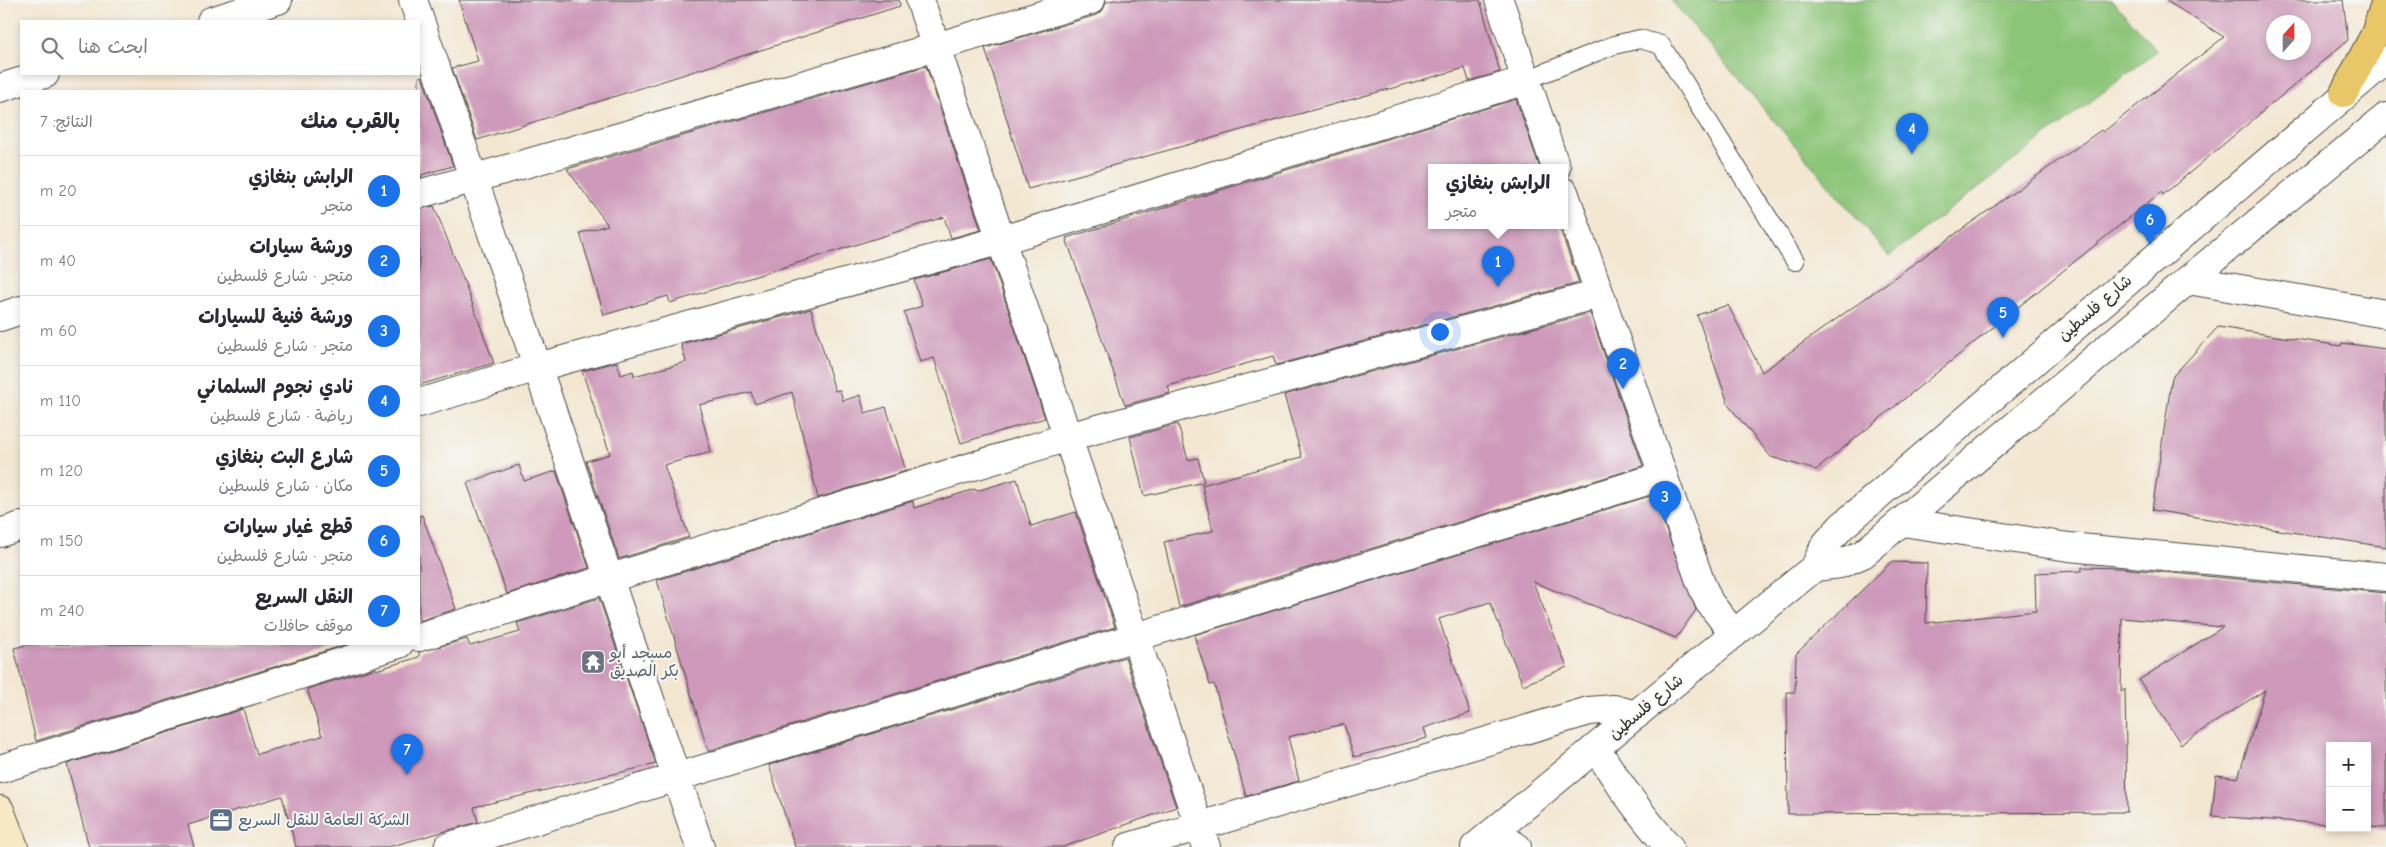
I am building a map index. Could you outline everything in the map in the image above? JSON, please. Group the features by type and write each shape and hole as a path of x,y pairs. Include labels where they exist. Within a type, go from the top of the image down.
{"main road":[{"path":"2344,93 2375,34 2386,0"},
{"path":"0,810 14,847"}],"street":[{"path":"214,20 278,0"},
{"path":"414,0 700,847"},
{"path":"920,0 1203,837"},
{"path":"420,194 936,47 1091,0"},
{"path":"1498,0 1555,164"},
{"name":"شارع فلسطين","path":"1485,839 1815,567 1825,545 1841,527 2344,93 2386,60"},
{"path":"0,88 42,75"},
{"path":"420,403 538,366 1002,240 1526,80"},
{"path":"1815,567 1840,564 1863,554 2188,280 2386,117"},
{"path":"1568,204 1700,581 1709,602 1734,634"},
{"path":"2188,280 2386,314"},
{"path":"420,638 1068,437 1599,294"},
{"path":"0,316 20,310"},
{"path":"448,847 1663,476"},
{"path":"1902,522 2069,547 2386,577"},
{"path":"0,533 20,526"},
{"path":"0,769 396,645"},
{"path":"1129,847 1203,837 1589,711 1614,709 1636,715"},
{"path":"1596,748 1638,812 1669,847"},
{"path":"1485,839 1517,847"}],"lane":[{"path":"1526,80 1614,45 1640,40 1661,45 1795,261"}],"green space":[{"path":"1671,0 2112,0 2157,51 1889,256"}],"building":[{"path":"459,0 899,0 900,6 477,140 452,68 478,61"},
{"path":"1114,0 1480,0 1500,72 1469,81 1465,68 1028,189 985,48 1096,15 1103,10 1106,2"},
{"path":"2165,0 2343,0 2348,40 2163,195 2161,192 1816,470 1771,457 1729,406 1697,315 1728,305 1762,372 2101,130 2103,132 2224,37"},
{"path":"926,66 981,230 951,238 944,217 670,303 668,296 604,315 580,233 608,225 567,169"},
{"path":"422,76 453,166 421,175 422,177 420,178 420,90 419,77"},
{"path":"1516,99 1539,164 1428,164 1428,229 1560,229 1579,283 1276,365 1273,356 1168,386 1170,393 1125,405 1066,238"},
{"path":"434,206 494,363 420,385 420,209"},
{"path":"991,259 1045,418 961,443 934,358 920,362 904,312 922,306 914,280"},
{"path":"811,309 835,391 840,390 843,401 860,395 865,413 886,407 906,471 818,498 792,392 755,404 751,392 699,405 711,452 664,465 689,537 619,559 586,461 610,454 582,371 617,362 621,375 633,371 634,376 686,362 681,344"},
{"path":"1590,313 1643,466 1179,607 1164,542 1213,531 1202,485 1302,457 1284,395"},
{"path":"2218,327 2341,346 2342,343 2386,349 2386,547 2152,510 2172,377"},
{"path":"1178,424 1188,460 1198,458 1204,482 1144,496 1130,437"},
{"path":"519,465 524,481 556,471 589,568 507,594 467,483"},
{"path":"1017,479 1031,526 1076,512 1115,627 708,751 657,580 913,501 914,508 975,489 976,491"},
{"path":"1653,495 1696,610 1676,638 1533,582 1567,667 1523,685 1490,602 1439,619 1470,713 1424,728 1427,738 1354,757 1344,724 1288,737 1299,781 1246,796 1214,684 1210,685 1194,635"},
{"path":"422,515 456,609 420,621 420,516"},
{"path":"1891,562 1927,563 1926,623 2036,611 2035,573 2082,571 2082,567 2120,568 2386,593 2386,828 2371,827 2371,742 2326,742 2326,824 2212,816 2216,775 2238,778 2265,690 2181,744 2139,680 2223,627 2122,618 2121,692 2125,689 2127,812 1788,814 1787,692 1795,692 1796,654"},
{"path":"599,598 656,764 474,807 478,822 388,847 296,847 282,796 188,825 194,847 89,847 67,764 243,709 257,754 322,736 307,689 419,657 419,652 467,639 470,646 520,632 517,623"},
{"path":"27,645 345,645 36,741 14,648"},
{"path":"1125,657 1176,807 1063,847 795,847 769,765"}],"place":[{"name":"نادي نجوم السلماني","path":"1912,154"},
{"name":"قطع غيار سيارات","path":"2150,245"},
{"name":"الرابش بنغازي","path":"1498,287"},
{"name":"شارع البث بنغازي","path":"2003,338"},
{"name":"ورشة سيارات","path":"1623,389"},
{"name":"ورشة فنية للسيارات","path":"1665,522"},
{"name":"مسجد أبو بكر الصديق","path":"593,662"},
{"name":"النقل السريع","path":"407,775"},
{"name":"الشركة العامة للنقل السريع","path":"221,820"}]}
